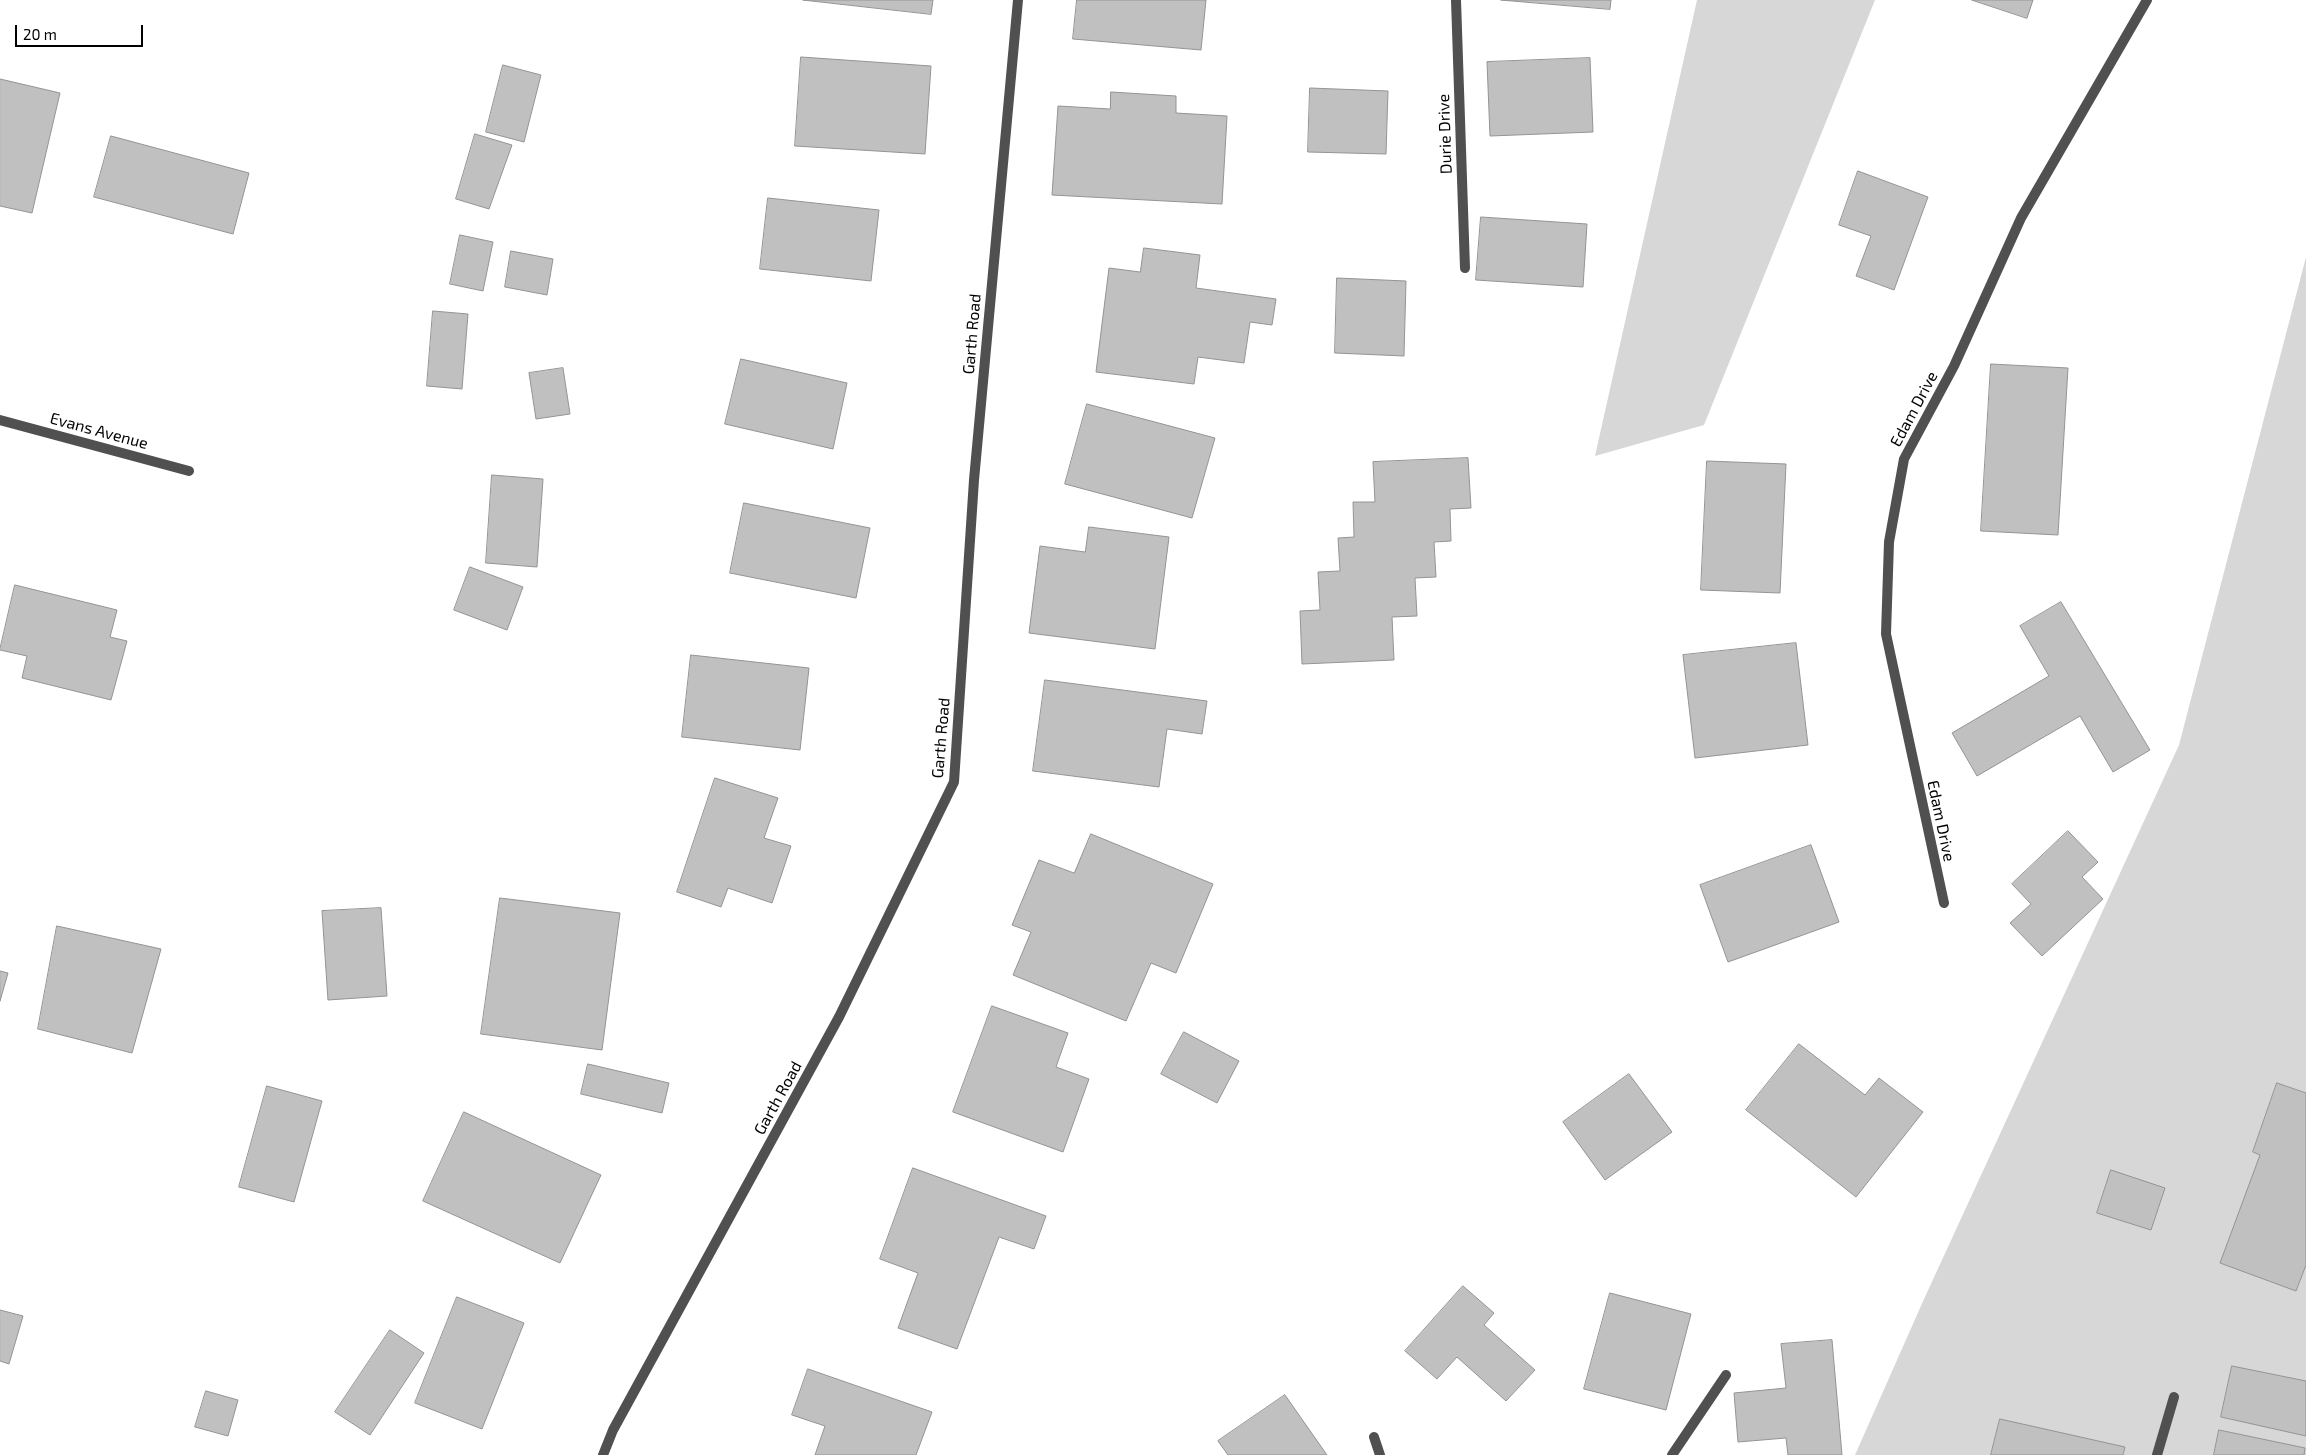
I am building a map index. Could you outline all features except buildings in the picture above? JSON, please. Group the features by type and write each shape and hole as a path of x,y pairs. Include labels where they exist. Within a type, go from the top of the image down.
{"street":[{"name":"Garth Road","path":"603,1455 618,1421 839,1017 954,782 974,480 1018,0"},
{"name":"Durie Drive","path":"1456,0 1465,268"},
{"name":"Edam Drive","path":"1944,903 1886,634 1889,542 1904,459 1954,366 2020,218 2147,0"},
{"name":"Evans Avenue","path":"0,420 189,471"},
{"path":"1672,1455 1726,1375"},
{"path":"2157,1455 2174,1397"},
{"path":"1374,1437 1380,1455"}],"shaded area":[{"path":"1697,0 1875,0 1704,425 1595,456"},
{"path":"2306,257 2306,1455 1855,1455 1924,1299 2179,745"}]}
